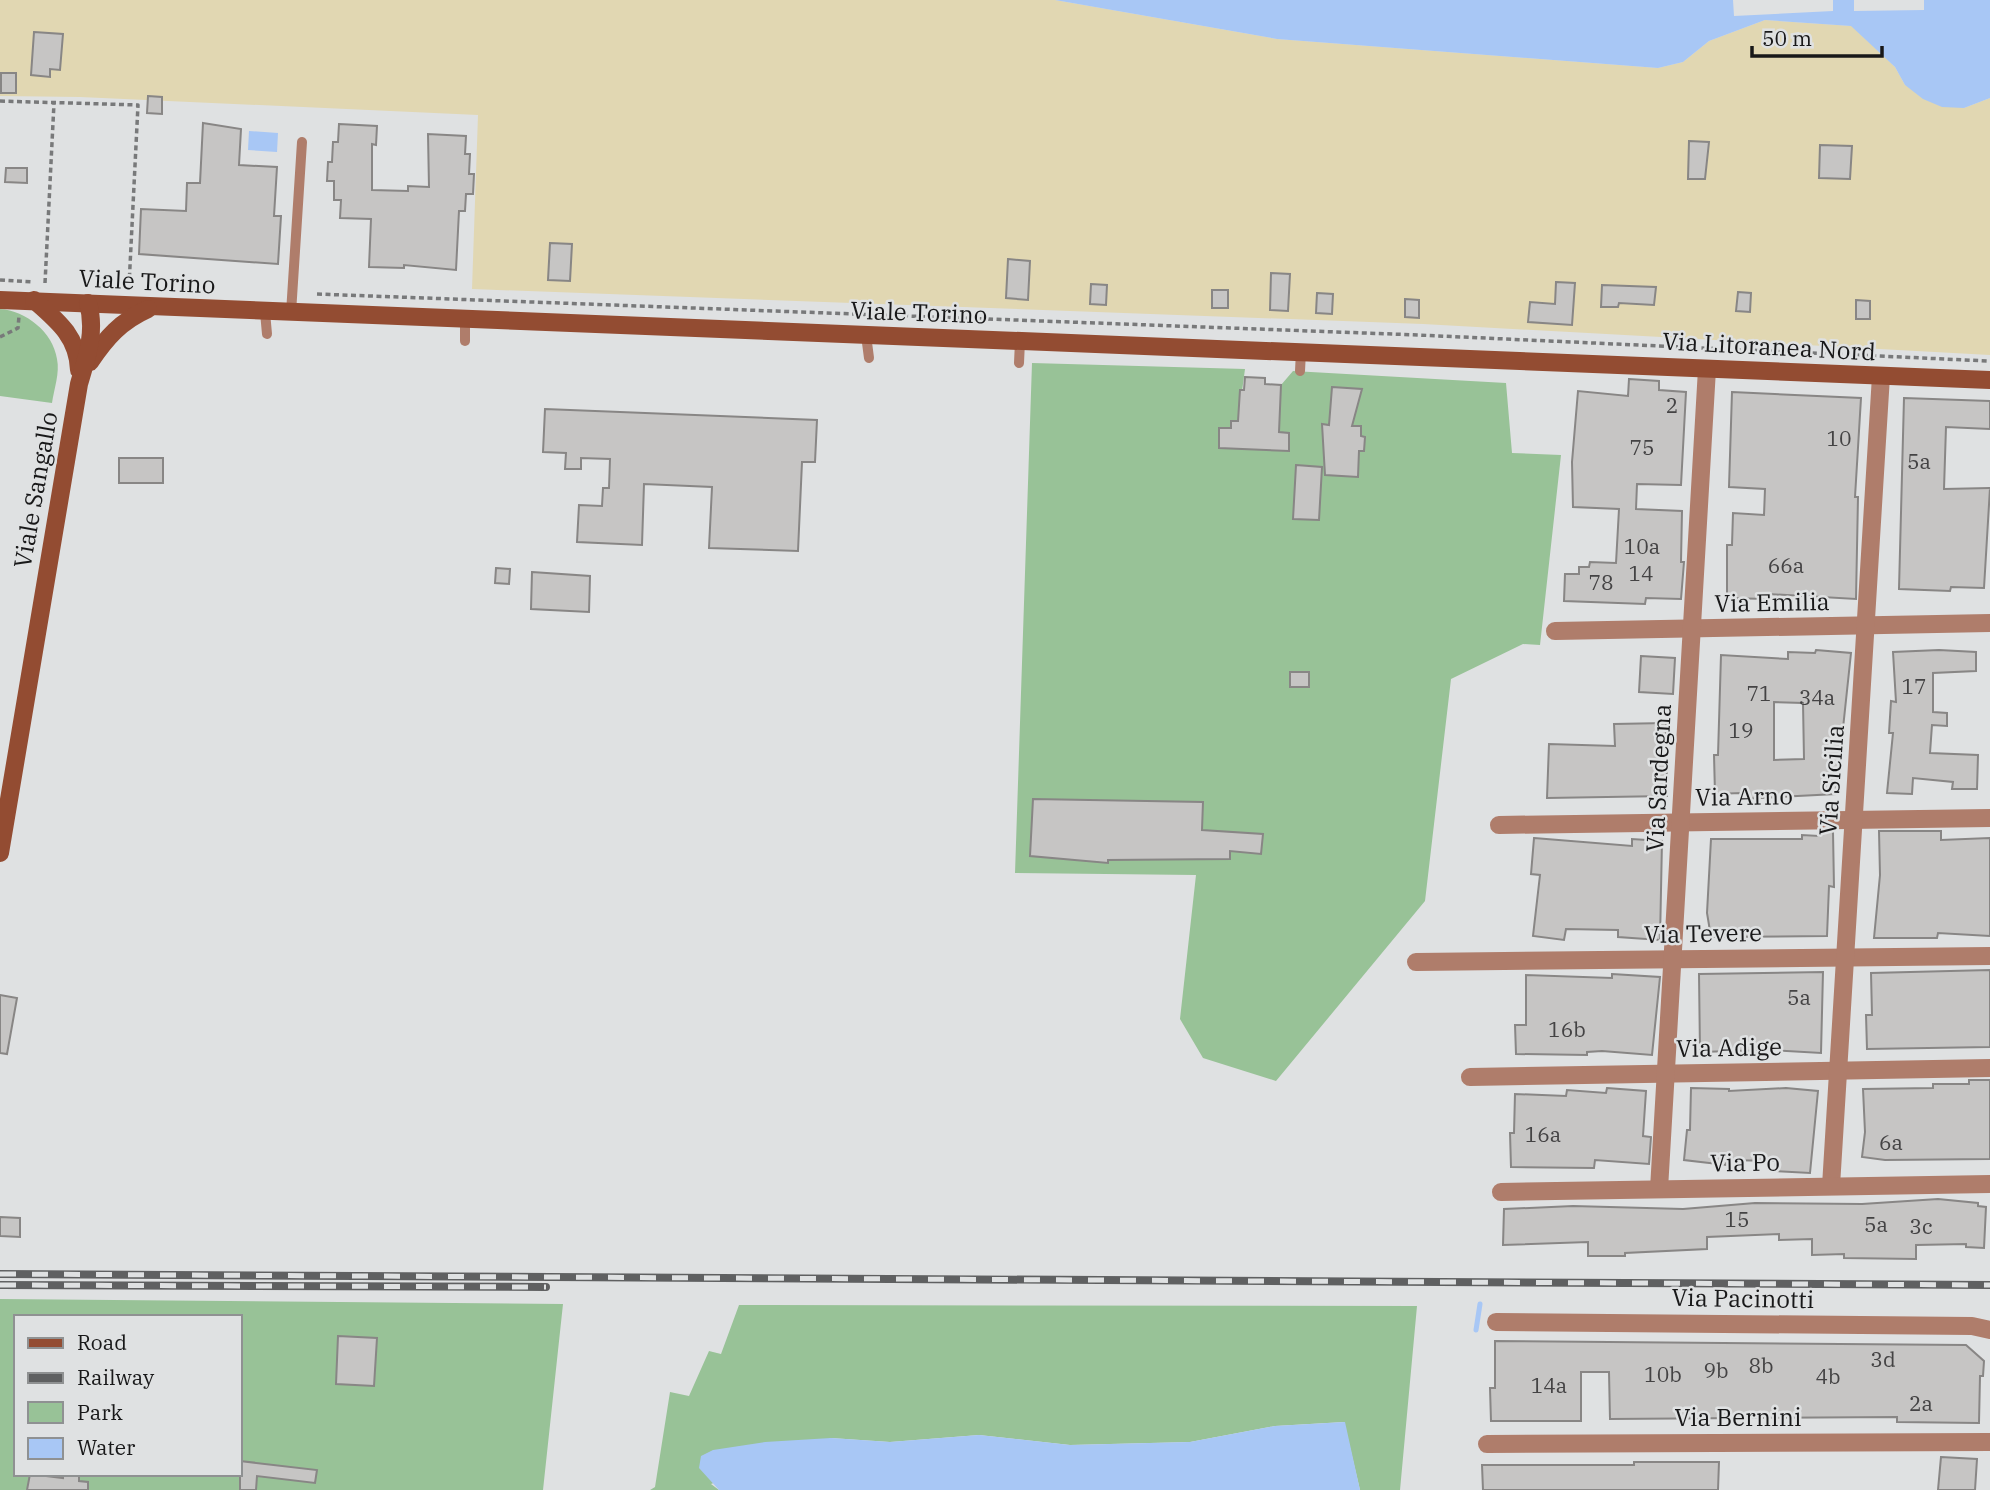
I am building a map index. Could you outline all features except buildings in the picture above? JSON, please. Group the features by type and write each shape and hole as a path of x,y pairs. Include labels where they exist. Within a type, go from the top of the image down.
{"street":[{"name":"Viale Torino","path":"0,300 1545,361"},
{"name":"Viale Sangallo","path":"27,301 66,329 78,351 79,384"},
{"name":"Viale Sangallo","path":"0,853 79,384 82,323 88,303"},
{"name":"Viale Sangallo","path":"79,384 113,330 128,318 152,306"},
{"name":"Via Litoranea Nord","path":"1545,361 1990,380"},
{"name":"Via Sardegna","path":"1659,1189 1707,369"},
{"name":"Via Sicilia","path":"1831,1186 1881,376"},
{"name":"Via Emilia","path":"1555,631 1990,623"},
{"name":"Via Arno","path":"1499,825 1990,818"},
{"name":"Via Tevere","path":"1416,962 1990,956"},
{"name":"Via Adige","path":"1470,1077 1990,1068"},
{"name":"Via Po","path":"1501,1192 1990,1184"},
{"name":"Via Pacinotti","path":"1496,1322 1972,1326 1990,1330"},
{"name":"Via Bernini","path":"1487,1444 1990,1441"}],"lane":[{"path":"292,313 302,142"},
{"path":"265,312 267,334"},
{"path":"466,320 466,341"},
{"path":"866,335 869,358"},
{"path":"1019,363 1020,341"},
{"path":"1300,371 1301,351"}],"path":[{"path":"0,101 138,105 129,286"},
{"path":"45,283 54,103"},
{"path":"0,280 54,283"},
{"path":"116,286 142,287"},
{"path":"293,293 1432,336 1990,361"},
{"path":"0,337 18,328 27,301"}],"green space":[{"path":"0,309 28,319 50,340 58,364 52,403 0,396"},
{"path":"1032,363 1245,369 1238,421 1231,421 1231,428 1219,428 1219,448 1288,451 1289,433 1279,432 1281,385 1293,371 1506,383 1512,453 1561,455 1540,645 1523,644 1451,679 1425,901 1276,1081 1203,1058 1180,1019 1196,875 1015,873"},
{"path":"0,1299 563,1304 543,1490 0,1490"},
{"path":"739,1305 1417,1306 1400,1490 1360,1490 1344,1422 1275,1426 1190,1442 1070,1445 979,1435 890,1442 831,1438 711,1484 719,1490 650,1490 655,1487 670,1392 689,1396 709,1351 721,1354"}],"sand":[{"path":"0,0 1055,0 1277,39 1658,68 1683,62 1709,41 1765,20 1852,26 1895,67 1905,85 1964,108 1990,98 1990,355 1423,324 472,289 478,115 80,97 0,96"}],"water":[{"path":"1055,0 1990,0 1990,98 1964,108 1942,107 1923,99 1905,85 1895,67 1851,26 1765,20 1709,41 1683,62 1658,68 1277,39"},
{"path":"249,131 278,133 277,152 248,150"},
{"path":"1345,1422 1360,1490 719,1490 699,1468 701,1456 713,1450 765,1442 831,1438 890,1442 979,1435 1070,1445 1190,1442 1275,1426"}],"pier":[{"path":"1733,0 1833,0 1833,11 1734,16"},
{"path":"1854,0 1924,0 1924,10 1854,11"}],"waterway":[{"path":"1476,1330 1480,1304"}],"railway":[{"path":"0,1274 1990,1285"},
{"path":"0,1285 546,1287"}]}
